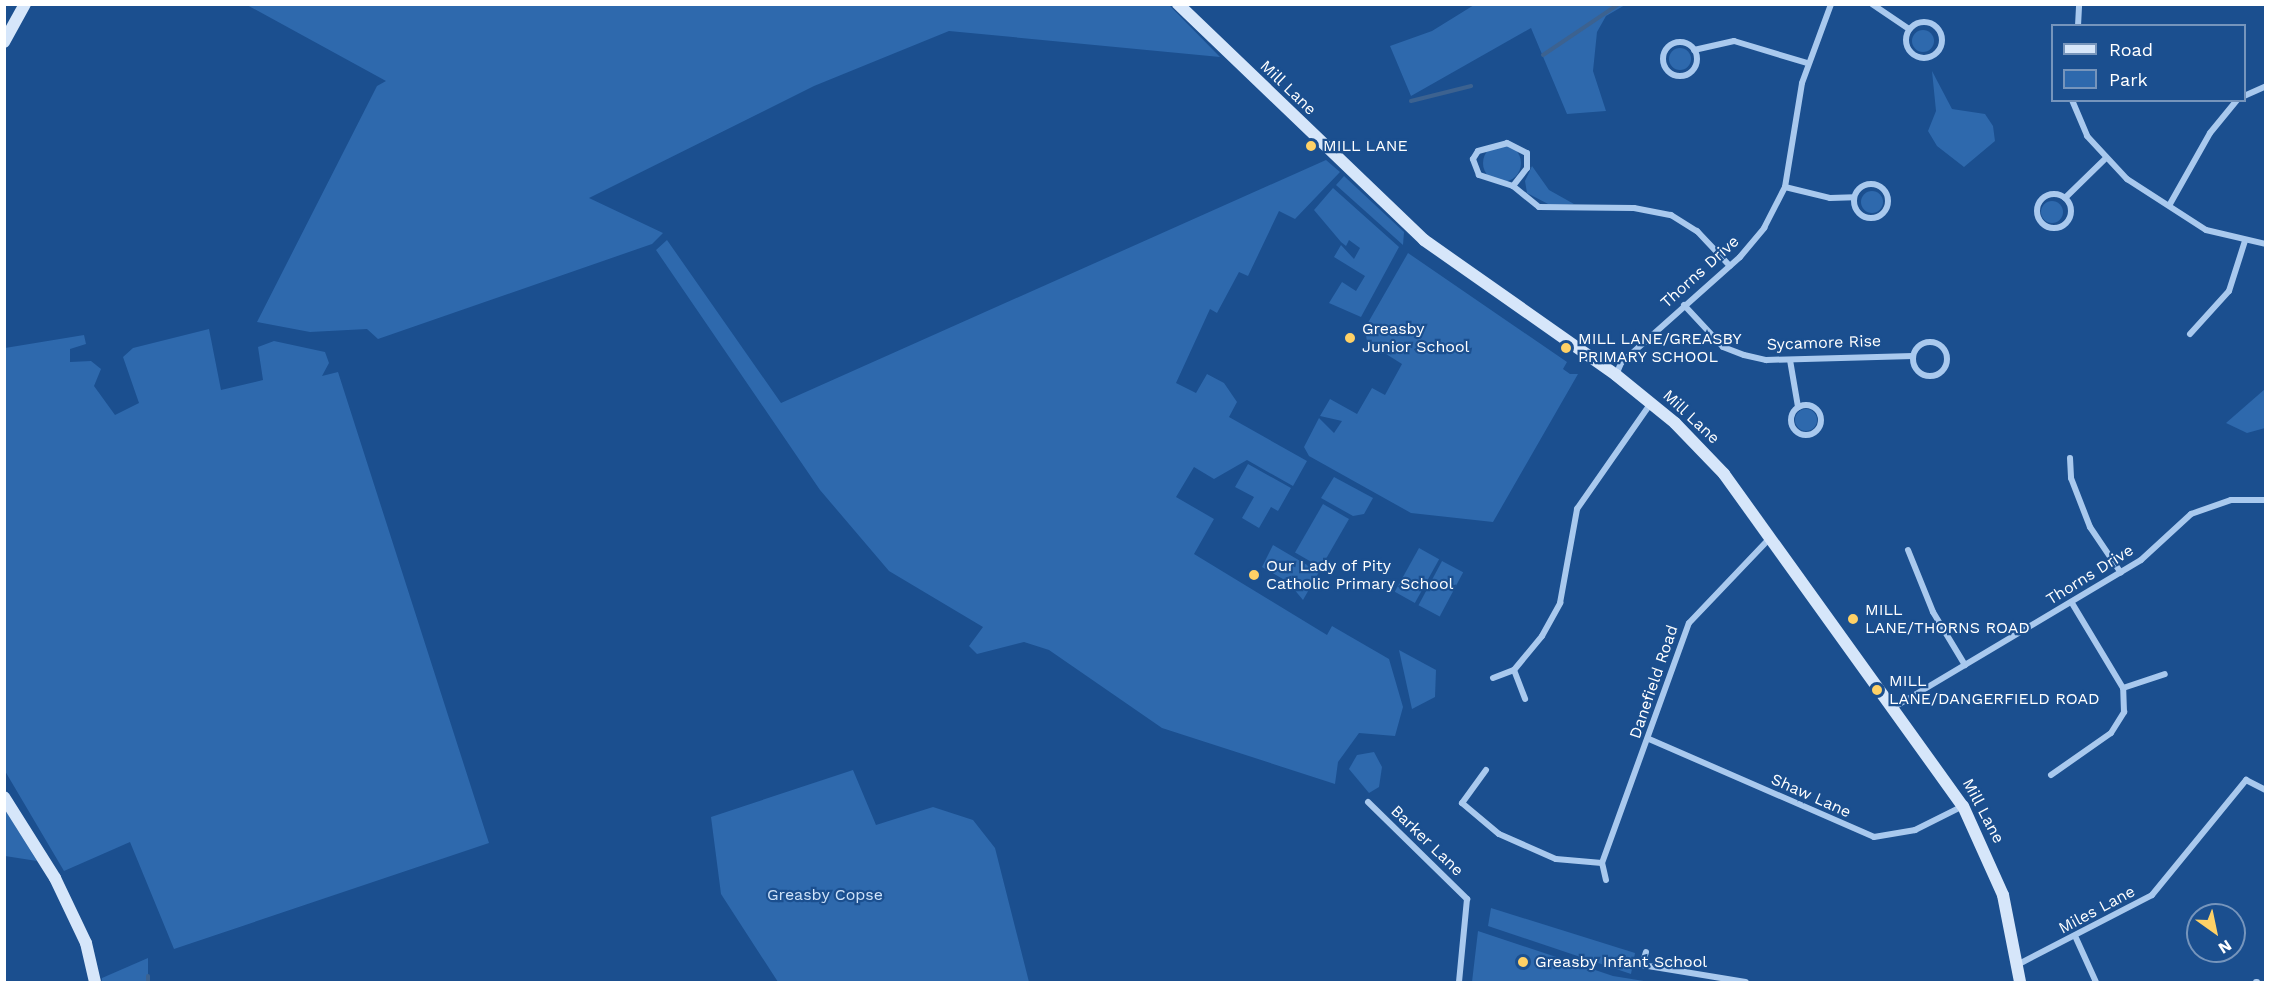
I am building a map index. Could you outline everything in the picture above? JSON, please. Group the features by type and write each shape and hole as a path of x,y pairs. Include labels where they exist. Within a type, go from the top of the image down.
{"street":[{"path":"4,42 25,4"},
{"name":"Mill Lane","path":"1178,4 1424,240 1616,375 1652,403 1700,447 1772,536 1896,706 1963,806 2003,895 2020,982"},
{"name":"Thorns Drive","path":"1616,375 1621,363 1730,266 1764,228 1785,187 1807,63 1832,4"},
{"path":"1872,4 1909,29"},
{"path":"2078,24 2079,4"},
{"path":"1921,22 1934,25 1941,37 1938,50 1926,57 1913,54 1906,43 1909,29 1921,22"},
{"path":"1695,50 1697,63 1689,74 1676,76 1665,68 1664,55 1671,45 1684,42 1695,50 1734,41 1807,63"},
{"path":"2246,95 2265,86"},
{"path":"2073,102 2079,123 2105,159 2206,230 2265,244"},
{"path":"2170,204 2210,133 2235,102"},
{"path":"1513,186 1527,168 1527,153 1507,143 1478,151 1473,159 1479,175 1513,186 1527,201 1552,211 1634,208 1671,215 1697,231 1730,266"},
{"path":"2065,198 2105,159"},
{"path":"1785,187 1830,198 1854,197 1863,187 1876,185 1885,192 1888,204 1880,215 1868,217 1854,197"},
{"path":"2053,194 2065,198 2071,210 2067,223 2055,229 2042,224 2036,212 2041,200 2053,194"},
{"path":"2190,334 2229,291 2245,241"},
{"name":"Sycamore Rise","path":"1684,305 1723,346 1766,360 1914,356"},
{"name":"Sycamore Rise","path":"1934,342 1945,350 1947,363 1940,374 1927,376 1916,369 1914,356 1921,345 1934,342"},
{"path":"1790,360 1798,408 1792,416 1795,429 1814,432 1820,414 1813,407 1798,408"},
{"path":"1493,678 1514,670 1560,603 1577,509 1652,403"},
{"path":"2070,458 2071,478 2090,527 2121,573"},
{"name":"Thorns Drive","path":"1896,706 2121,573 2191,514 2231,500 2265,500"},
{"name":"Danefield Road","path":"1602,863 1696,611 1772,536"},
{"path":"1908,550 1933,612 1965,665"},
{"path":"2051,775 2120,724 2123,688 2072,603"},
{"path":"1514,670 1525,699"},
{"path":"2123,688 2165,674"},
{"name":"Shaw Lane","path":"1649,739 1874,837 1890,838 1915,830 1963,806"},
{"path":"1486,770 1461,803 1499,834 1556,859 1602,863 1606,880"},
{"name":"Miles Lane","path":"2017,965 2076,938 2152,895 2246,780 2265,790"},
{"path":"4,797 60,889 86,943 94,982"},
{"name":"Barker Lane","path":"1368,802 1467,899 1459,982"},
{"path":"2076,938 2096,982"},
{"path":"1646,952 1642,964 1746,982"}],"green space":[{"path":"247,5 1169,5 1220,57 949,31 814,86 589,198 663,233 652,244 378,339 367,329 310,332 257,322 377,86 386,81"},
{"path":"1474,5 1625,5 1606,16 1597,32 1593,71 1606,111 1567,114 1531,28 1411,96 1390,46 1432,31"},
{"path":"1923,30 1931,33 1934,41 1931,49 1923,52 1915,49 1912,41 1915,33"},
{"path":"1680,48 1688,51 1691,59 1688,67 1680,70 1672,67 1669,59 1672,51"},
{"path":"1932,71 1952,109 1985,114 1993,126 1995,141 1964,167 1937,146 1928,131 1936,111"},
{"path":"1502,144 1515,150 1521,163 1515,176 1502,182 1489,176 1483,163 1489,150"},
{"path":"1326,160 1340,172 1295,219 1279,211 1248,276 1239,272 1217,313 1210,309 1176,383 1196,393 1207,374 1224,383 1237,402 1229,417 1307,461 1293,486 1247,460 1214,479 1194,467 1176,497 1214,519 1194,554 1327,635 1332,626 1389,659 1403,707 1395,736 1359,733 1338,762 1335,784 1162,728 1049,650 1024,642 977,654 969,646 983,627 889,571 820,490 656,250 667,240 781,403"},
{"path":"1532,166 1549,190 1574,204 1550,205 1527,193 1525,181"},
{"path":"1344,176 1404,232 1403,245 1336,185"},
{"path":"1333,188 1399,247 1361,317 1329,303 1342,282 1356,291 1365,276 1334,257 1341,245 1354,259 1360,248 1349,240 1346,246 1341,242 1314,210"},
{"path":"1872,191 1880,194 1883,202 1880,210 1872,213 1864,210 1861,202 1864,194"},
{"path":"2052,201 2060,204 2063,212 2060,220 2052,223 2044,220 2041,212 2044,204"},
{"path":"1408,253 1567,362 1563,369 1570,374 1578,374 1493,522 1411,513 1309,456 1304,447 1319,418 1334,433 1342,421 1320,416 1330,399 1357,414 1372,388 1385,395 1402,364 1367,342 1365,328"},
{"path":"209,329 221,390 263,380 258,347 274,341 325,352 329,363 322,376 338,372 489,843 174,949 130,842 64,871 5,771 5,348 84,335 86,344 70,349 70,362 91,361 101,369 94,386 115,415 139,403 123,357 133,348"},
{"path":"2265,389 2265,428 2247,433 2226,423"},
{"path":"1806,409 1814,412 1817,420 1814,428 1806,431 1798,428 1795,420 1798,412"},
{"path":"1248,464 1291,488 1278,511 1271,507 1259,528 1242,518 1254,497 1235,487"},
{"path":"1334,477 1373,498 1364,514 1353,516 1321,498"},
{"path":"1323,504 1349,519 1321,567 1295,552"},
{"path":"1273,545 1319,572 1303,600 1288,582 1262,567"},
{"path":"1419,548 1439,559 1415,603 1395,592"},
{"path":"1442,561 1463,572 1440,616 1419,605"},
{"path":"1399,650 1436,670 1435,697 1412,709"},
{"path":"1374,752 1382,767 1379,787 1369,793 1349,769 1357,755"},
{"name":"Greasby Copse","path":"853,770 876,825 933,807 973,820 995,848 1029,982 778,982 721,894 711,817"},
{"path":"4,808 37,861 5,856"},
{"path":"1491,908 1635,953 1631,974 1488,926"},
{"name":"Greasby Infant School","path":"1478,931 1613,976 1650,982 1472,982"},
{"path":"148,958 148,982 102,982 102,978"}],"waterway":[{"path":"1543,55 1619,4"},
{"path":"1411,101 1471,86"},
{"path":"148,976 148,982"}],"place":[{"name":"MILL LANE","path":"1311,146"},
{"name":"Greasby Junior School","path":"1350,338"},
{"name":"MILL LANE/GREASBY PRIMARY SCHOOL","path":"1566,348"},
{"name":"Our Lady of Pity Catholic Primary School","path":"1254,575"},
{"name":"MILL LANE/THORNS ROAD","path":"1853,619"},
{"name":"MILL LANE/DANGERFIELD ROAD","path":"1877,690"},
{"name":"Greasby Infant School","path":"1523,962"}]}
